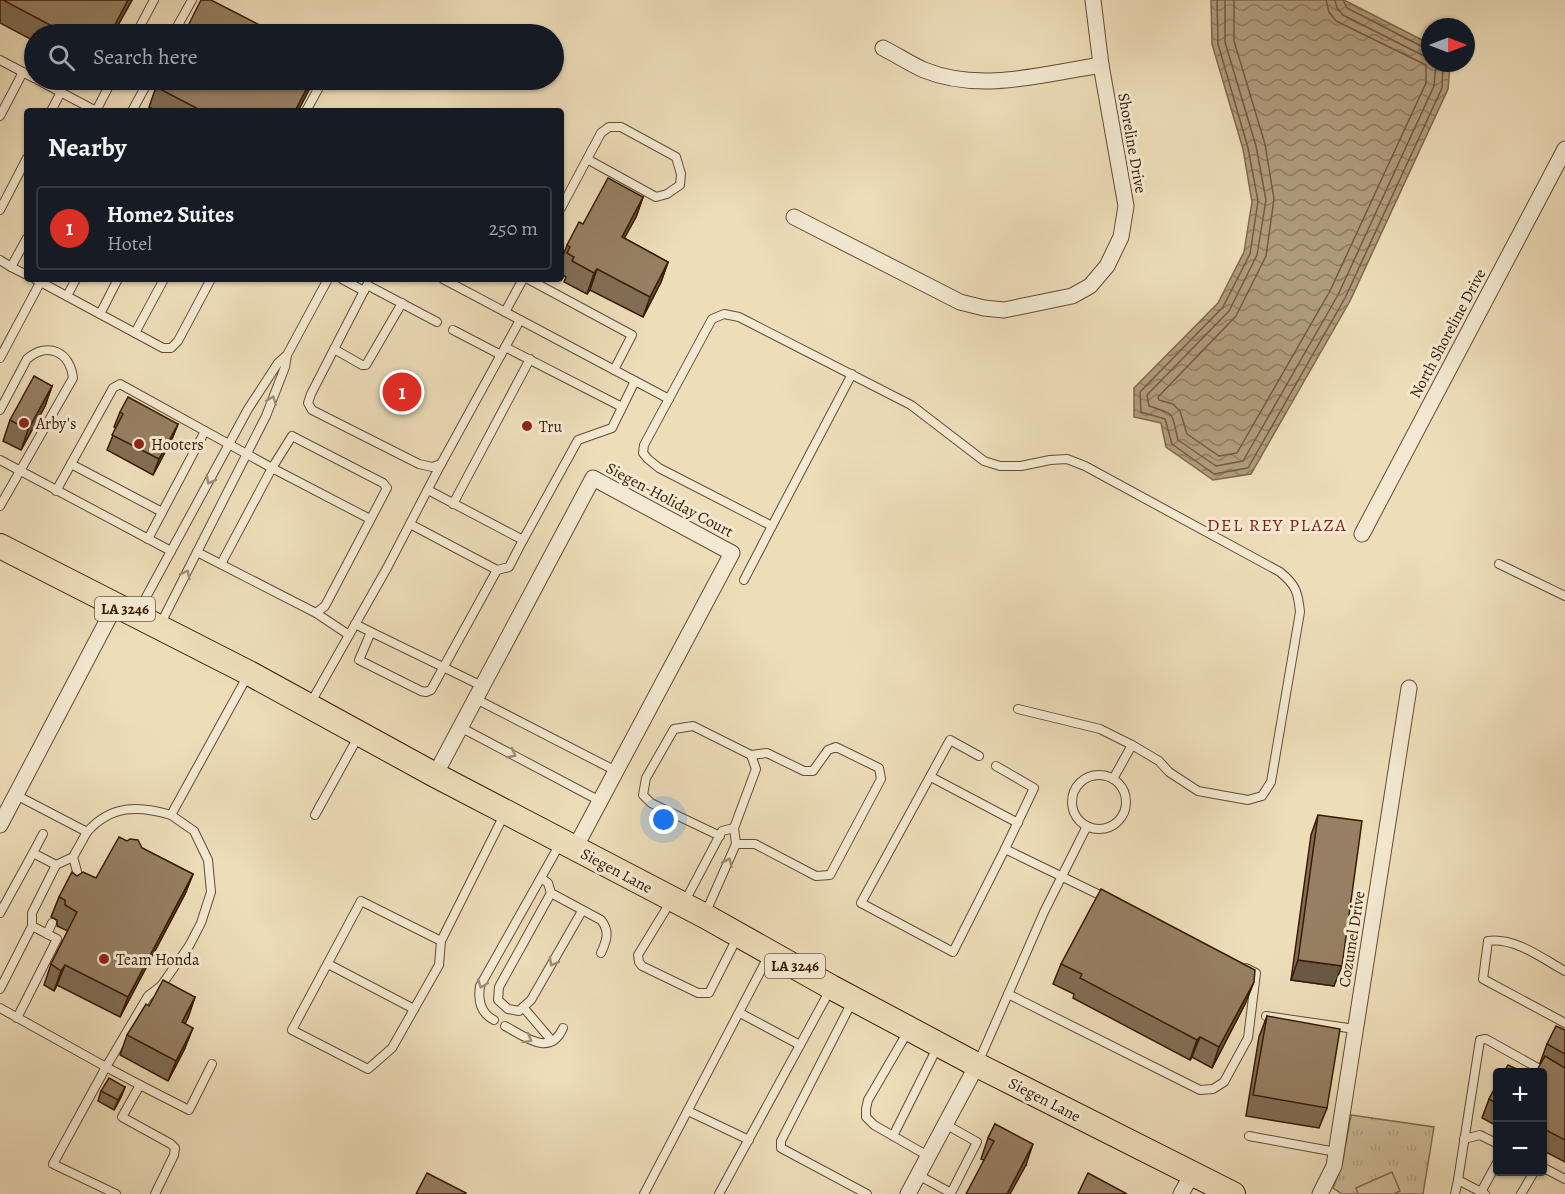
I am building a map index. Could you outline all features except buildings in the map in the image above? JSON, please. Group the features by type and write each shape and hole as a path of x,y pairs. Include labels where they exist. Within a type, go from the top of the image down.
{"main road":[{"name":"Siegen Lane","path":"0,546 249,673 435,775 771,951 831,987 977,1065 1187,1184 1233,1194"}],"street":[{"name":"Shoreline Drive","path":"794,217 960,302 984,308 1004,310 1072,296 1090,286 1107,266 1121,237 1126,206 1101,65 1093,0"},
{"path":"883,48 924,70 954,78 989,81 1101,65"},
{"name":"North Shoreline Drive","path":"1362,534 1565,149"},
{"name":"Siegen-Holiday Court","path":"435,775 593,478 732,553 600,801 568,845"},
{"path":"0,825 126,610"},
{"name":"Cozumel Drive","path":"1320,1194 1334,1166 1409,687"},
{"path":"908,1194 977,1065"}],"lane":[{"path":"141,24 154,0"},
{"path":"179,24 192,0"},
{"path":"0,60 24,72 0,116"},
{"path":"57,90 90,108"},
{"path":"98,108 107,90"},
{"path":"134,108 144,90"},
{"path":"308,108 318,90"},
{"path":"53,108 61,92"},
{"path":"564,202 587,159 601,134 609,127 621,127 676,157 681,174 680,185 667,194 656,197 587,159"},
{"path":"0,210 24,164"},
{"path":"11,267 24,243"},
{"path":"0,260 24,274"},
{"path":"0,358 38,282"},
{"path":"42,282 163,348 171,348 178,341 209,282"},
{"path":"67,296 74,282"},
{"path":"100,314 116,282"},
{"path":"135,333 162,282"},
{"path":"160,627 266,416 285,367 287,355 325,282"},
{"path":"348,282 364,291"},
{"path":"449,282 669,399"},
{"path":"505,312 523,282"},
{"path":"531,282 632,335 614,370"},
{"path":"437,321 367,285 310,393 308,403 312,410 419,464 432,467 442,462"},
{"path":"334,349 366,365 402,303"},
{"path":"772,526 659,468 643,453 644,445 712,319 724,314 739,317 911,405 984,461 1000,466 1021,466 1067,459 1085,466 1280,572 1292,582 1299,596 1300,612 1271,783 1262,796 1241,800 1198,791 1169,772 1159,761 1100,729 1018,709"},
{"path":"309,705 356,624 520,320"},
{"path":"453,330 501,355"},
{"path":"505,347 622,407"},
{"path":"0,410 27,359 33,353 51,351 63,355 72,365 73,378 0,506"},
{"path":"126,610 171,551 266,381 278,363 287,355"},
{"path":"453,504 530,359"},
{"path":"744,580 852,374"},
{"path":"410,524 497,570 509,567 578,440 612,428 635,381"},
{"path":"56,491 112,388 120,384 370,519"},
{"path":"148,539 205,431"},
{"path":"221,564 272,468 292,436 297,437 383,483 387,488 325,606 316,613"},
{"path":"0,460 171,551"},
{"path":"71,464 162,512"},
{"path":"428,490 523,540"},
{"path":"197,552 316,613 349,635"},
{"path":"1499,564 1565,596"},
{"path":"371,632 359,660 421,691 431,690 497,570"},
{"path":"356,624 444,667 479,692 616,771"},
{"path":"171,815 249,673"},
{"path":"720,836 651,803 643,795 646,778 674,729 693,726 751,755 767,753 804,771 813,771 828,750 836,747 879,768 881,779 830,875 816,876 755,844 736,844"},
{"path":"460,727 600,801"},
{"path":"315,815 361,733"},
{"path":"979,756 950,740 861,903 953,952 1034,788 996,766"},
{"path":"1113,779 1132,745"},
{"path":"739,934 709,993 698,993 642,966 639,962 638,955 687,907 736,844 734,828 756,769 751,755"},
{"path":"1096,775 1113,779 1125,793 1126,802 1120,819 1105,828 1096,829 1087,826 1075,814 1073,806 1076,789 1088,778 1096,775"},
{"path":"931,777 1017,823"},
{"path":"16,795 87,832"},
{"path":"0,989 4,971 32,926 32,913 56,865 73,857 87,832 98,820 125,809 150,809 171,815 194,831 208,860 211,892 201,923 189,946 161,986 147,996 53,1164 116,1194"},
{"path":"441,941 361,901 292,1030 368,1069 392,1048 439,964 441,941 506,812"},
{"path":"977,1065 1044,912 1087,826"},
{"path":"687,907 722,831 734,828"},
{"path":"0,913 43,834"},
{"path":"494,1020 489,1018 482,1009 479,1001 480,986 541,878 568,845"},
{"path":"1005,849 1115,903"},
{"path":"33,853 56,865"},
{"path":"70,890 78,875 73,857"},
{"path":"541,878 548,883 550,893 499,987 498,1000 508,1009 519,1011 531,1000 582,911"},
{"path":"550,893 601,920 606,927 606,943 601,953"},
{"path":"47,934 52,923"},
{"path":"17,1018 57,939 32,926"},
{"path":"1565,971 1522,947 1496,940 1488,941 1483,979 1565,1023"},
{"path":"644,1194 771,951"},
{"path":"1008,994 1200,1090 1214,1089 1224,1082 1248,1038 1256,973 1236,963"},
{"path":"328,964 414,1009"},
{"path":"719,1194 831,987"},
{"path":"853,999 781,1145 783,1151 867,1194"},
{"path":"523,1007 552,1041"},
{"path":"0,1008 189,1110 212,1064"},
{"path":"740,1013 800,1045"},
{"path":"1266,1016 1355,1029"},
{"path":"505,1026 537,1044 552,1041 563,1028"},
{"path":"910,1029 877,1083 866,1109 866,1117 874,1125 928,1156"},
{"path":"1455,1194 1480,1040 1486,1039 1555,1078"},
{"path":"893,1136 939,1044"},
{"path":"140,1085 122,1117 175,1148 174,1155 155,1194"},
{"path":"688,1111 749,1140"},
{"path":"918,1175 951,1193 977,1142 945,1124"},
{"path":"1464,1139 1480,1135 1493,1142"},
{"path":"1249,1136 1336,1152"},
{"path":"1458,1180 1483,1193 1493,1170"},
{"path":"1547,1170 1565,1179"},
{"path":"1521,1194 1532,1176"}],"green space":[{"path":"1351,1115 1434,1127 1423,1194 1342,1194 1333,1188 1342,1165"},
{"path":"1392,1172 1400,1191 1394,1194 1358,1194 1356,1188"}],"water":[{"path":"1211,0 1344,0 1421,39 1421,72 1449,72 1448,89 1350,301 1251,474 1213,480 1166,447 1161,423 1134,417 1134,388 1218,303 1244,252 1252,202 1243,149 1212,44"}],"place":[{"name":"Home2 Suites","path":"402,392"},
{"name":"Arby's","path":"24,423"},
{"name":"Tru","path":"527,426"},
{"name":"Hooters","path":"139,444"},
{"name":"Team Honda","path":"104,959"}],"district":[{"name":"DEL REY PLAZA","path":"1277,525"}]}
